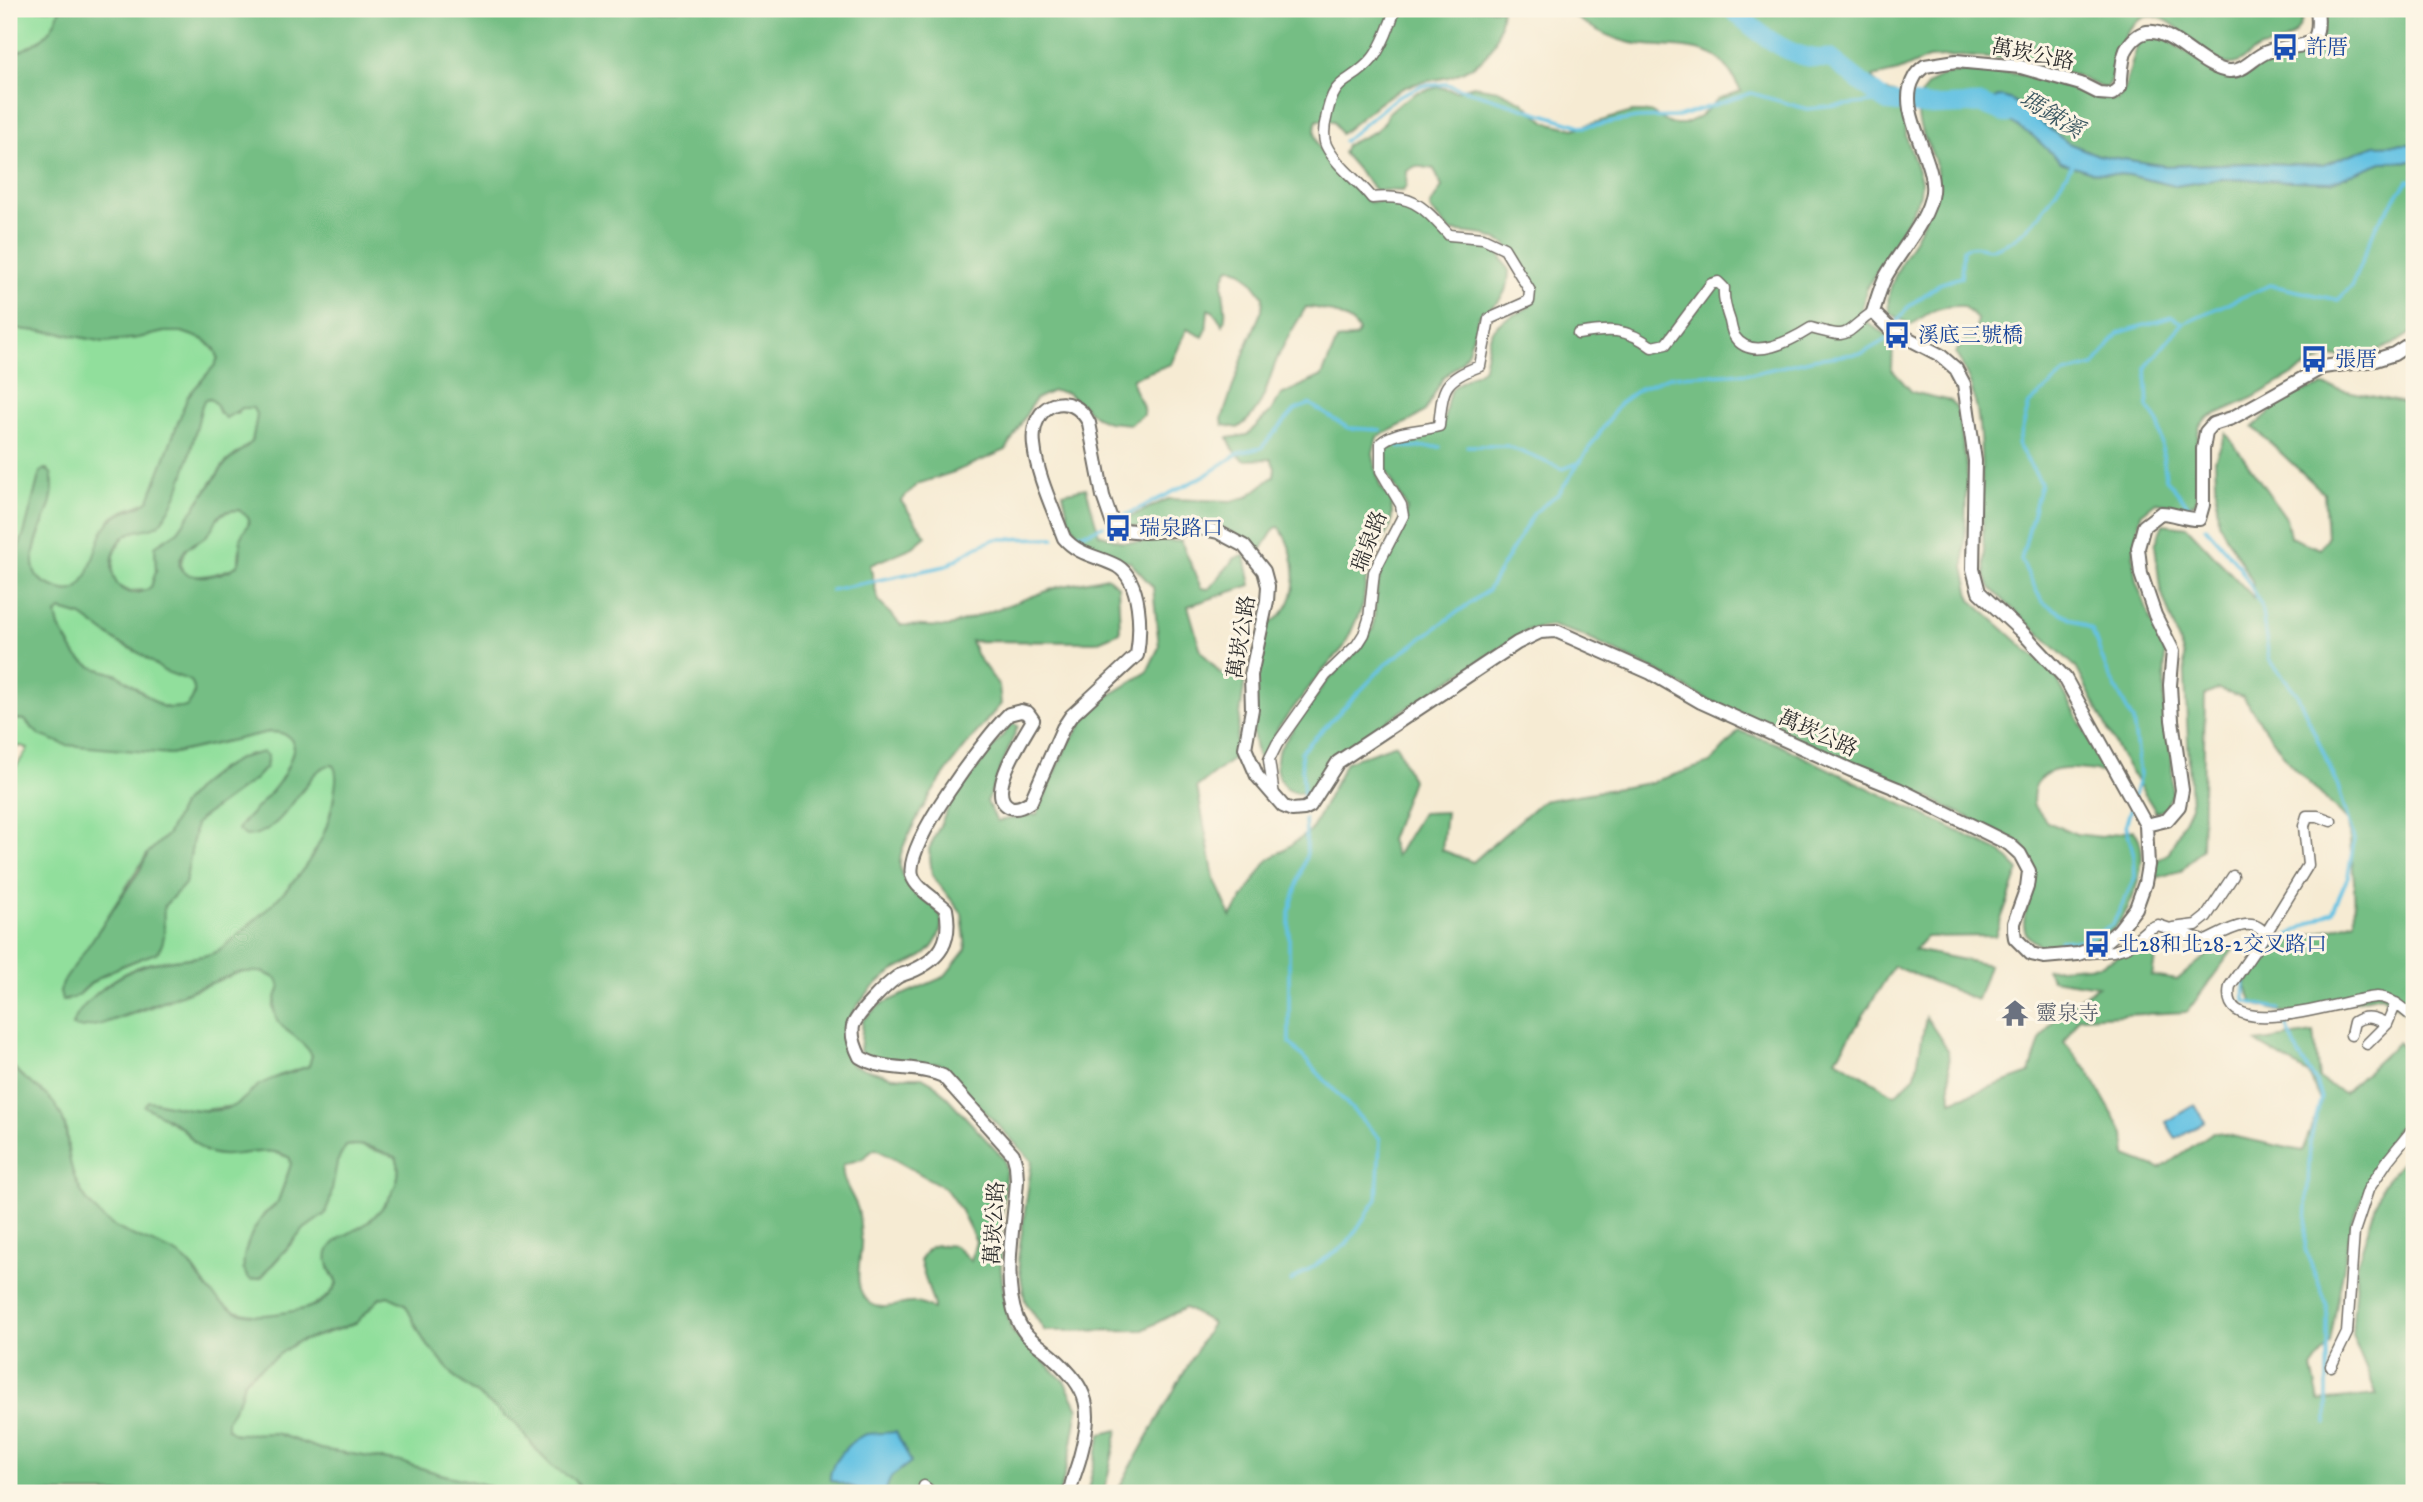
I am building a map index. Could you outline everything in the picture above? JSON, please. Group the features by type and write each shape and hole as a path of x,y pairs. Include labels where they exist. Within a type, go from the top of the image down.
{"street":[{"name":"瑞泉路","path":"1274,796 1269,760 1277,744 1325,676 1357,645 1364,634 1369,619 1374,572 1403,516 1401,505 1381,471 1381,443 1397,433 1421,432 1439,426 1442,396 1450,380 1480,366 1489,319 1529,301 1530,291 1504,248 1483,238 1449,235 1426,211 1408,199 1393,196 1372,198 1359,181 1335,159 1325,143 1325,123 1330,96 1340,83 1365,66 1375,55 1395,9"},
{"name":"萬崁公路","path":"1070,1493 1086,1423 1085,1397 1069,1370 1025,1334 1015,1312 1010,1285 1017,1180 1013,1154 943,1076 929,1070 887,1068 860,1057 853,1026 864,1010 897,976 930,960 948,935 950,927 946,909 917,884 911,866 915,848 962,770 1009,714 1021,711 1028,713 1033,720 1009,764 1002,790 1005,803 1009,806 1017,808 1026,805 1031,801 1063,728 1071,716 1137,655 1140,618 1125,573 1073,549 1064,538 1050,502 1034,447 1035,421 1044,408 1063,404 1085,415 1089,422 1102,496 1112,522 1117,527 1144,532 1199,528 1217,532 1244,546 1264,571 1268,586 1267,601 1251,675 1252,709 1245,748 1257,776 1283,806 1292,810 1310,806 1338,762 1517,643 1540,632 1556,631 1651,673 1701,702 1898,789 2009,844 2026,862 2029,876 2014,923 2015,938 2031,954 2044,957 2078,954 2110,939 2136,908 2143,894 2148,865 2147,825 2065,678 2022,632 1979,592 1973,569 1975,461 1964,384 1956,369 1940,355 1894,332 1873,312 1884,278 1923,217 1933,193 1930,170 1915,131 1909,92 1914,78 1924,66 1956,61 2021,67 2081,84 2099,93 2112,94 2120,87 2126,49 2139,30 2149,25 2160,25 2217,67 2229,71 2242,69 2266,52 2310,43 2319,28 2317,9"},
{"path":"1578,334 1609,328 1638,336 1652,347 1666,344 1711,284 1718,282 1724,288 1723,298 1734,336 1745,346 1759,348 1784,344 1811,328 1835,335 1847,335 1873,312"},
{"path":"2147,825 2167,820 2179,806 2182,790 2171,708 2173,651 2155,615 2141,574 2138,548 2144,526 2161,513 2176,513 2190,520 2199,519 2203,512 2203,449 2206,432 2213,424 2232,418 2323,367 2394,354 2414,341"},
{"path":"2331,821 2318,816 2307,816 2304,826 2308,865 2230,986 2228,995 2236,1011 2245,1015 2301,1014 2377,997 2396,1003 2414,1018"},
{"path":"2173,928 2196,925 2206,917 2233,876"},
{"path":"2078,954 2127,947 2148,929 2158,925 2206,941 2235,926 2255,925 2262,929 2265,935"},
{"path":"2367,1044 2387,1024 2396,1003"},
{"path":"2351,1035 2354,1022 2360,1018 2376,1018 2387,1024"},
{"path":"2331,1366 2347,1334 2354,1231 2368,1190 2414,1128"}],"green space":[{"path":"9,9 60,9 47,34 34,44 9,56"},
{"path":"60,9 1502,9 1495,42 1485,57 1467,69 1450,77 1414,84 1399,90 1341,134 1334,121 1317,120 1315,132 1323,154 1369,202 1390,201 1410,207 1423,215 1449,240 1473,241 1498,251 1509,271 1508,284 1498,302 1479,316 1468,351 1462,361 1443,378 1425,411 1377,437 1373,453 1380,486 1391,500 1391,526 1368,563 1363,605 1344,647 1278,728 1263,765 1254,737 1256,677 1264,626 1277,618 1292,596 1294,567 1286,539 1279,527 1275,528 1261,550 1253,550 1236,534 1218,527 1125,527 1123,520 1168,499 1232,501 1247,497 1274,476 1275,468 1271,459 1243,460 1228,438 1247,435 1271,411 1281,395 1322,376 1337,340 1356,337 1359,331 1343,317 1306,307 1280,351 1258,408 1238,428 1223,425 1222,419 1247,345 1262,310 1263,296 1245,274 1230,267 1223,281 1223,325 1214,312 1208,309 1203,337 1187,329 1171,364 1133,378 1143,415 1130,424 1108,422 1096,417 1068,393 1053,391 1035,399 1006,450 917,484 901,501 926,536 913,547 870,565 878,601 901,625 947,627 1058,587 1107,577 1118,586 1120,632 1096,642 971,641 977,656 999,686 1001,704 930,796 907,838 900,861 903,879 936,909 941,917 941,928 931,949 891,973 866,995 852,1015 843,1036 844,1048 852,1065 893,1077 922,1077 936,1085 1004,1159 1006,1170 1001,1269 1005,1306 1012,1331 1065,1382 1078,1409 1060,1493 583,1493 573,1479 555,1469 539,1453 516,1424 456,1378 424,1341 405,1304 388,1296 380,1298 356,1323 295,1343 253,1373 244,1381 240,1397 227,1420 227,1428 235,1434 275,1433 320,1449 401,1462 483,1484 504,1493 9,1493 9,1061 53,1102 61,1114 74,1177 84,1196 102,1218 123,1231 184,1259 211,1293 231,1309 241,1313 264,1315 300,1310 329,1296 337,1284 328,1262 331,1247 374,1217 387,1202 398,1175 396,1157 366,1146 346,1146 337,1162 325,1214 304,1229 260,1278 251,1280 244,1266 246,1248 263,1216 278,1201 291,1164 290,1158 270,1152 226,1155 205,1151 178,1125 144,1106 148,1101 191,1109 224,1109 238,1104 265,1082 309,1066 312,1055 282,1026 274,1012 280,987 277,979 263,972 240,972 102,1024 82,1028 72,1026 76,1016 92,998 125,974 146,965 203,956 220,950 275,901 307,864 319,843 329,821 336,776 333,765 323,768 314,775 274,824 261,832 246,836 238,830 240,826 273,790 286,771 294,746 284,734 269,732 170,754 66,745 39,735 25,720 9,721 9,573 25,531 40,472 45,469 51,473 52,491 35,548 35,571 41,580 52,586 73,590 83,581 108,523 149,500 188,396 218,358 215,349 205,340 182,332 164,332 104,342 59,333 9,328 9,56 41,39","holes":["205,400 213,401 226,418 242,408 253,408 257,416 252,442 226,463 178,531 155,546 156,571 151,587 131,593 118,585 114,577 112,568 116,548 126,535 156,526 168,511 181,483","239,510 249,518 241,537 238,564 232,569 210,576 188,574 181,569 180,562 185,550 207,535 221,514","61,610 82,616 164,671 191,681 194,691 191,701 186,707 161,706 118,675 92,667 77,657 59,627 56,614","876,1149 945,1188 960,1209 976,1241 971,1261 955,1246 942,1245 930,1247 920,1261 933,1309 917,1303 875,1306 860,1289 859,1217 844,1177 843,1165 861,1159"]},
{"path":"1564,9 2304,9 2301,23 2290,37 2279,44 2258,49 2233,64 2214,58 2162,19 2141,19 2127,33 2114,72 2105,89 2074,75 2041,66 2002,59 1961,56 1928,58 1899,71 1873,77 1883,90 1904,97 1906,136 1921,180 1920,195 1893,247 1867,287 1861,312 1869,324 1893,338 1892,370 1912,392 1951,401 1957,409 1967,468 1964,567 1971,600 2055,675 2104,767 2101,772 2064,769 2046,774 2035,787 2033,804 2047,822 2076,834 2101,837 2133,830 2139,840 2142,852 2141,867 2133,898 2119,923 2098,940 2075,949 2059,951 2045,948 2029,937 2024,921 2035,871 2020,843 1889,778 1704,698 1659,672 1579,634 1552,626 1528,630 1365,735 1341,752 1316,788 1310,792 1296,793 1287,789 1280,780 1276,768 1278,751 1325,683 1361,647 1373,628 1382,569 1405,522 1407,508 1385,469 1385,446 1397,437 1427,434 1444,423 1453,388 1483,369 1493,331 1502,321 1527,308 1534,297 1535,287 1506,244 1485,235 1450,231 1431,210 1430,206 1442,187 1434,169 1416,166 1407,171 1403,191 1375,190 1343,153 1346,145 1374,132 1384,123 1388,113 1401,102 1418,92 1439,87 1456,91 1474,86 1498,90 1523,102 1546,122 1574,129 1632,112 1650,112 1670,124 1684,124 1700,117 1718,99 1741,91 1727,68 1716,57 1697,50 1622,41 1579,20"},
{"path":"2321,9 2414,9 2414,144 2375,145 2323,165 2251,163 2166,166 2098,155 2068,143 2012,100 1983,104 2033,136 2062,162 2092,172 2129,175 2175,186 2220,179 2331,182 2382,162 2414,161 2414,331 2394,344 2368,354 2325,358 2252,398 2207,418 2200,425 2198,433 2196,503 2181,506 2156,502 2141,514 2133,557 2136,581 2151,621 2165,648 2164,711 2172,763 2172,793 2166,808 2156,812 2121,756 2076,667 1990,587 1985,576 1978,419 1970,385 1955,353 1976,327 1978,320 1963,306 1935,310 1911,325 1890,313 1890,288 1925,218 1937,175 1933,156 1920,128 1918,106 1930,83 1958,72 1976,71 2028,76 2098,98 2117,100 2124,91 2138,42 2159,34 2223,74 2241,77 2269,59 2301,52 2317,42 2323,36"},
{"path":"9,328 59,333 104,342 164,332 182,332 205,340 218,354 216,365 188,396 149,500 119,513 110,520 85,579 73,590 51,586 37,577 33,565 34,549 52,497 53,482 47,469 39,475 23,537 9,573"},
{"path":"2323,386 2414,405 2414,1019 2381,995 2292,1015 2254,1004 2245,985 2266,958 2283,944 2355,921 2354,880 2348,821 2290,764 2243,697 2219,689 2205,695 2202,849 2181,871 2155,878 2156,861 2169,853 2191,806 2184,656 2160,588 2155,544 2163,524 2187,527 2254,598 2252,581 2218,522 2215,460 2226,433 2286,518 2290,537 2320,549 2327,537 2324,493 2253,427 2290,395"},
{"path":"205,400 215,402 220,414 236,414 242,408 253,408 257,416 252,442 225,463 178,531 155,546 156,571 151,587 147,590 129,591 118,586 112,576 114,556 119,543 132,532 151,527 169,509 181,481 202,405"},
{"path":"1086,488 1099,534 1122,542 1181,541 1201,588 1209,589 1235,558 1245,556 1251,585 1188,606 1201,651 1220,673 1245,680 1234,758 1197,787 1214,878 1231,917 1266,862 1311,831 1346,762 1396,744 1412,780 1390,840 1396,856 1422,813 1446,812 1442,850 1473,862 1542,801 1649,783 1710,763 1739,731 1775,743 2001,852 2019,870 1995,936 1926,937 1914,950 1989,965 1977,1000 1894,966 1836,1059 1895,1095 1915,1076 1926,1017 1948,1050 1951,1101 2030,1073 2040,1040 2059,1012 2098,986 2052,979 2046,969 2101,965 2159,935 2152,976 2177,980 2220,944 2234,948 2187,1012 2079,1017 2064,1042 2088,1071 2124,1134 2126,1156 2160,1169 2213,1132 2302,1151 2321,1103 2309,1074 2256,1042 2314,1033 2319,1079 2344,1093 2398,1042 2414,1054 2414,1113 2393,1132 2352,1221 2330,1343 2312,1368 2319,1401 2377,1395 2352,1335 2357,1264 2382,1186 2414,1147 2414,1493 1116,1493 1212,1323 1185,1308 1143,1330 1045,1331 1025,1301 1018,1259 1032,1161 939,1063 872,1065 860,1051 863,1020 881,1004 944,977 966,949 962,914 932,875 929,849 950,804 1012,723 1018,726 987,802 997,821 1037,814 1066,748 1094,705 1147,672 1159,647 1153,587 1130,562 1086,547 1069,520 1063,493"},
{"path":"239,510 249,518 240,544 237,566 218,573 196,576 188,575 182,570 181,562 186,549 201,540 224,513"},
{"path":"61,610 82,616 119,643 191,680 194,695 191,701 186,707 161,706 118,675 92,667 77,657 59,627 56,614"},
{"path":"25,720 32,729 170,754 269,732 285,735 293,743 287,768 268,798 240,826 294,798 319,769 331,764 335,767 336,788 324,835 306,867 279,898 220,950 203,956 147,964 125,973 94,996 72,1024 77,1028 102,1024 240,972 263,972 277,979 280,987 273,1008 287,1031 303,1041 312,1055 309,1066 278,1076 233,1106 203,1110 179,1108 157,1102 165,1119 180,1127 197,1145 228,1155 271,1151 290,1158 291,1164 277,1204 264,1214 251,1235 243,1269 261,1278 304,1229 325,1214 337,1162 346,1146 359,1145 396,1157 398,1175 387,1202 374,1217 345,1236 328,1253 329,1269 337,1284 316,1304 301,1310 266,1316 234,1311 216,1299 193,1267 181,1257 112,1226 93,1209 81,1191 70,1164 66,1129 61,1118 9,1061 9,777 28,749 22,746 9,748 9,721","holes":["249,754 268,756 266,767 255,779 196,824 185,884 164,906 159,951 113,970 93,982 78,996 60,991 148,853 168,834 183,803 220,769"]},
{"path":"263,752 268,756 266,767 255,779 196,824 185,884 164,906 164,937 156,953 105,974 81,993 62,1000 60,991 64,981 140,870 148,853 168,834 183,803 220,769 240,758"},
{"path":"388,1296 405,1304 424,1341 456,1378 516,1424 539,1453 555,1469 573,1479 583,1493 504,1493 401,1462 320,1449 275,1433 241,1435 227,1428 227,1420 240,1397 244,1381 253,1373 295,1343 346,1327 380,1298"},
{"path":"1118,1430 1104,1493 1087,1493 1101,1434"}],"water":[{"name":"瑪鋉溪","path":"1999,96 2012,100 2068,143 2098,155 2166,166 2251,163 2323,165 2375,145 2414,144 2414,161 2382,162 2331,182 2220,179 2175,186 2129,175 2092,172 2061,162 2033,136 1982,104"},
{"path":"2195,1105 2205,1122 2176,1139 2166,1122"},
{"path":"896,1432 911,1462 891,1477 885,1492 865,1491 830,1480 837,1459 854,1441 867,1434"}],"waterway":[{"name":"瑪鋉溪","path":"1732,9 1765,36 1790,51 1803,56 1830,58 1885,101 1926,106 1982,104 2007,114"},
{"path":"1344,141 1398,96 1421,86 1446,84 1584,127 1637,118 1678,117 1751,93 1807,109 1885,101"},
{"path":"1304,799 1301,752 1386,664 1488,590 1534,513 1559,493 1620,403 1641,388 1671,376 1755,373 1814,359 1863,353 1885,340 1907,308 1939,284 1961,277 1963,249 1974,246 1995,248 2020,235 2041,213 2073,163"},
{"path":"2134,797 2140,775 2133,721 2107,671 2092,630 2042,602 2021,560 2041,483 2018,445 2029,404 2065,373 2094,366 2118,333 2172,317 2183,323 2270,285 2338,300 2351,287 2376,226 2408,180 2414,181"},
{"path":"2183,323 2146,367 2148,407 2159,423 2166,479 2193,511"},
{"path":"1120,518 1206,475 1239,453 1261,448 1295,410 1310,404 1348,428 1381,430"},
{"path":"1395,440 1400,447 1440,447"},
{"path":"1467,446 1507,446 1563,469 1581,462"},
{"path":"1072,535 1103,526"},
{"path":"2206,527 2239,566 2261,605 2269,659 2297,694 2337,783 2354,840 2348,876 2333,911 2287,936"},
{"path":"831,590 946,566 974,548 995,539 1054,538"},
{"path":"2060,941 2086,940 2113,924 2135,878 2134,856 2126,825 2132,804"},
{"path":"1291,1281 1346,1245 1377,1199 1380,1139 1289,1042 1289,912 1307,853 1305,819"},
{"path":"2279,943 2244,976 2245,1001 2279,1009"},
{"path":"2285,1022 2299,1055 2316,1082 2321,1098 2310,1142 2305,1249 2327,1305 2327,1424"}],"place":[{"name":"許厝","path":"2285,47"},
{"name":"溪底三號橋","path":"1897,335"},
{"name":"張厝","path":"2314,359"},
{"name":"瑞泉路口","path":"1118,528"},
{"name":"北28和北28-2交叉路口","path":"2097,944"},
{"name":"靈泉寺","path":"2015,1013"}]}
